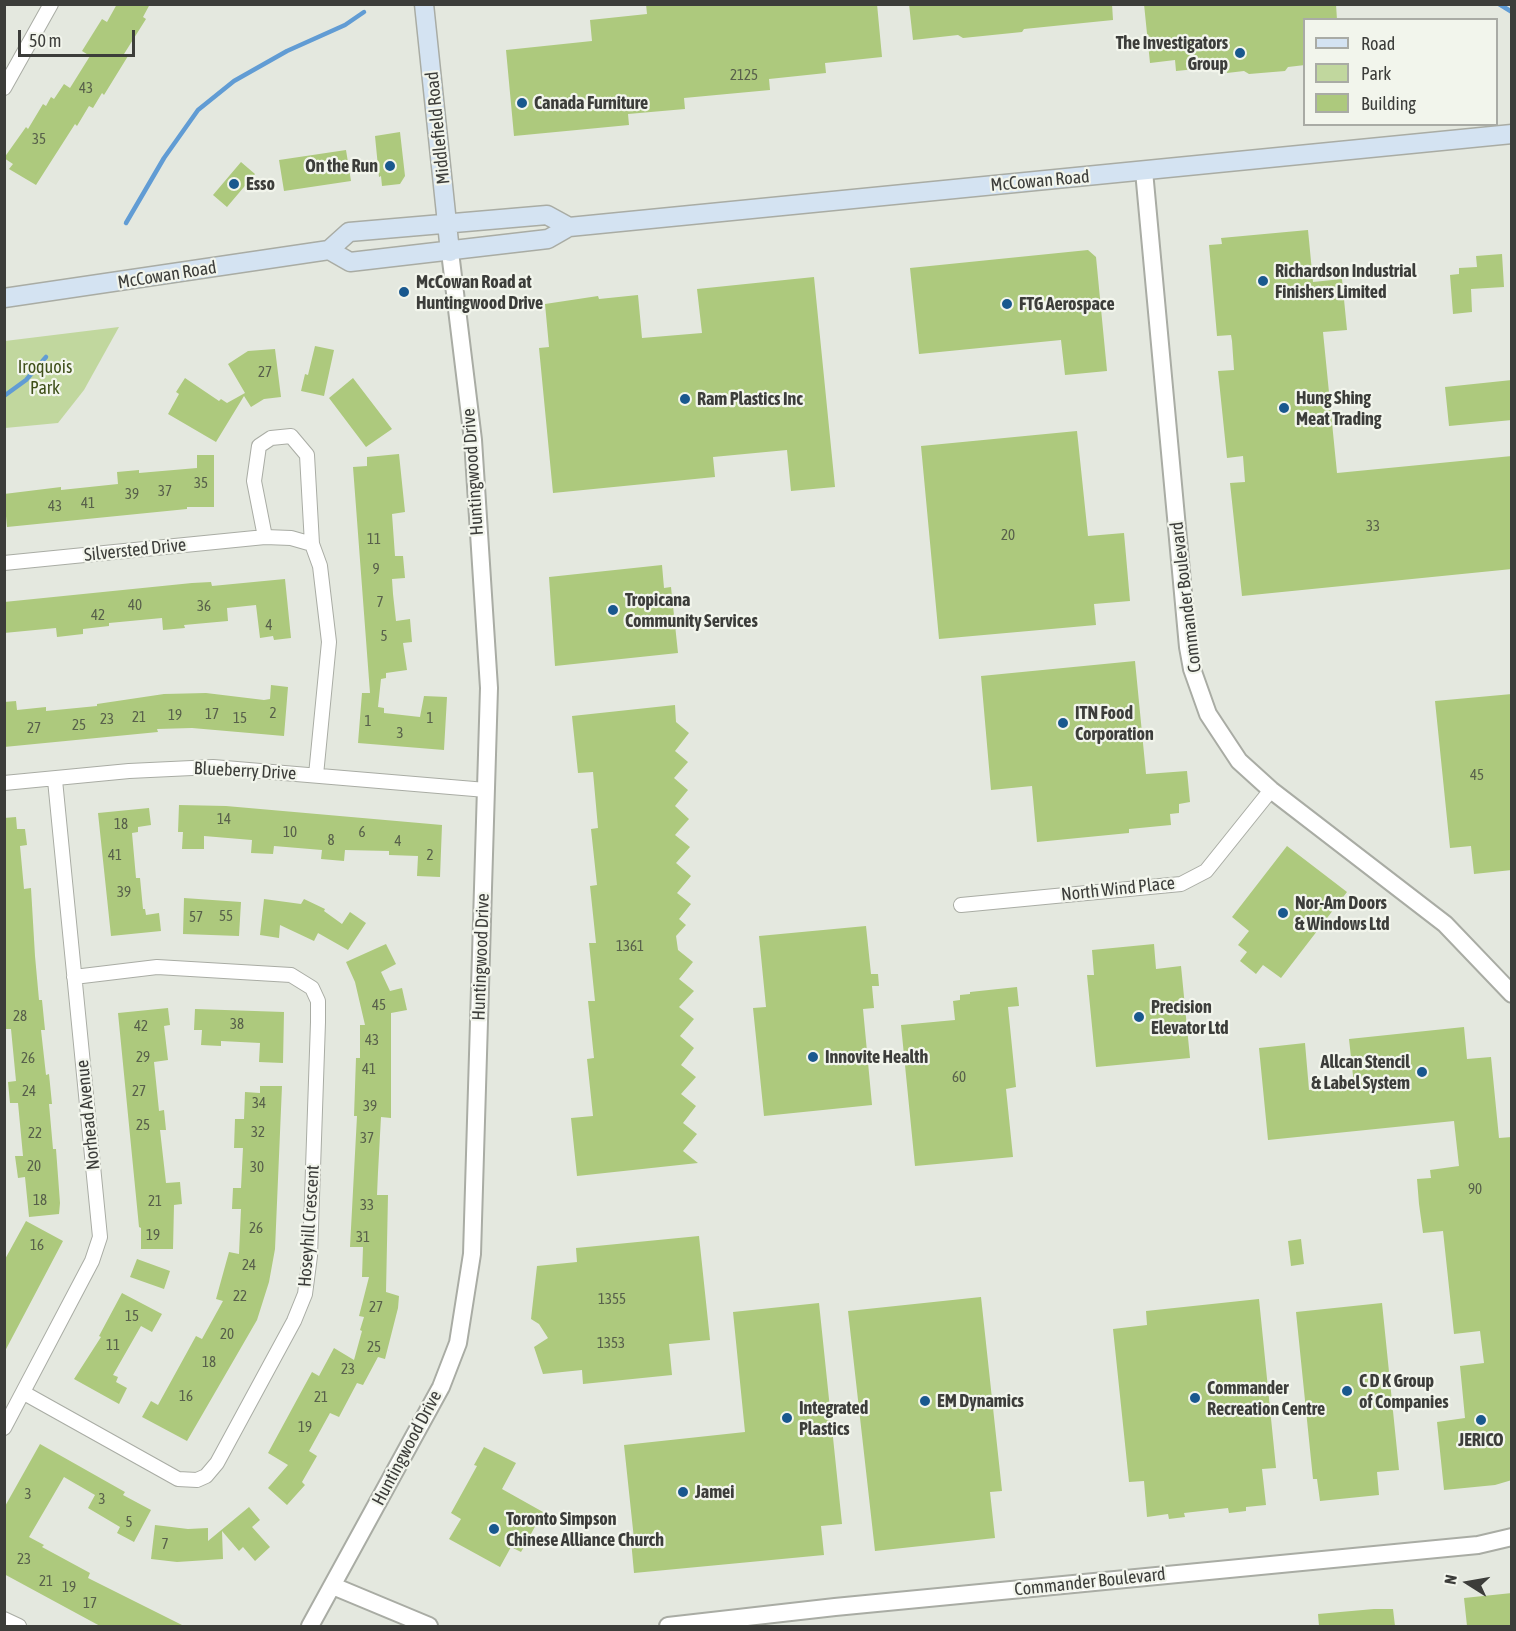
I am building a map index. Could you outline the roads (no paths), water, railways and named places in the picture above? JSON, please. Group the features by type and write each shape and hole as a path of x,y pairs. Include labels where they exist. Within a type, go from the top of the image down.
{"main road":[{"name":"Middlefield Road","path":"424,4 450,252"},
{"name":"McCowan Road","path":"329,250 350,262 548,239 569,227 1512,134"},
{"name":"McCowan Road","path":"4,298 329,250 349,232 547,215 569,227"}],"street":[{"path":"4,88 51,4"},
{"name":"Commander Boulevard","path":"1144,171 1192,669 1208,714 1239,761 1271,790 1445,924 1512,994"},
{"name":"Huntingwood Drive","path":"310,1626 441,1387 458,1343 472,1254 489,688 473,440 450,252"},
{"path":"265,537 255,481 259,446 271,438 291,436 308,455 312,544 321,567 329,642 316,775"},
{"name":"Silversted Drive","path":"4,562 265,537 291,538 312,544"},
{"name":"Blueberry Drive","path":"4,783 55,780 129,771 213,767 486,790"},
{"name":"Norhead Avenue","path":"4,1428 92,1261 100,1237 55,780"},
{"name":"North Wind Place","path":"961,905 1180,884 1206,871 1271,790"},
{"name":"Hoseyhill Crescent","path":"24,1393 178,1479 197,1480 206,1476 217,1463 236,1429 294,1321 306,1284 318,1022 318,1001 312,988 291,975 168,967 130,968 74,977"},
{"name":"Commander Boulevard","path":"668,1626 846,1606 1357,1558 1478,1545 1512,1537"},
{"path":"333,1586 429,1626"},
{"path":"4,1619 19,1626"}],"waterway":[{"path":"1499,4 1512,12"},
{"path":"126,223 164,158 198,110 234,81 287,51 345,25 364,12"},
{"path":"4,396 26,380 46,357"}],"place":[{"name":"The Investigators Group","path":"1240,53"},
{"name":"Canada Furniture","path":"522,103"},
{"name":"On the Run","path":"390,166"},
{"name":"Esso","path":"234,184"},
{"name":"Richardson Industrial Finishers Limited","path":"1263,281"},
{"name":"McCowan Road at Huntingwood Drive","path":"404,292"},
{"name":"FTG Aerospace","path":"1007,304"},
{"name":"Ram Plastics Inc","path":"685,399"},
{"name":"Hung Shing Meat Trading","path":"1284,408"},
{"name":"Tropicana Community Services","path":"613,610"},
{"name":"ITN Food Corporation","path":"1063,723"},
{"name":"Nor-Am Doors & Windows Ltd","path":"1283,913"},
{"name":"Precision Elevator Ltd","path":"1139,1017"},
{"name":"Innovite Health","path":"813,1057"},
{"name":"Allcan Stencil & Label System","path":"1422,1072"},
{"name":"C D K Group of Companies","path":"1347,1391"},
{"name":"Commander Recreation Centre","path":"1195,1398"},
{"name":"EM Dynamics","path":"925,1401"},
{"name":"Integrated Plastics","path":"787,1418"},
{"name":"JERICO","path":"1481,1420"},
{"name":"Jamei","path":"683,1492"},
{"name":"Toronto Simpson Chinese Alliance Church","path":"494,1529"}],"park label":[{"name":"Iroquois Park","path":"45,377"}]}
